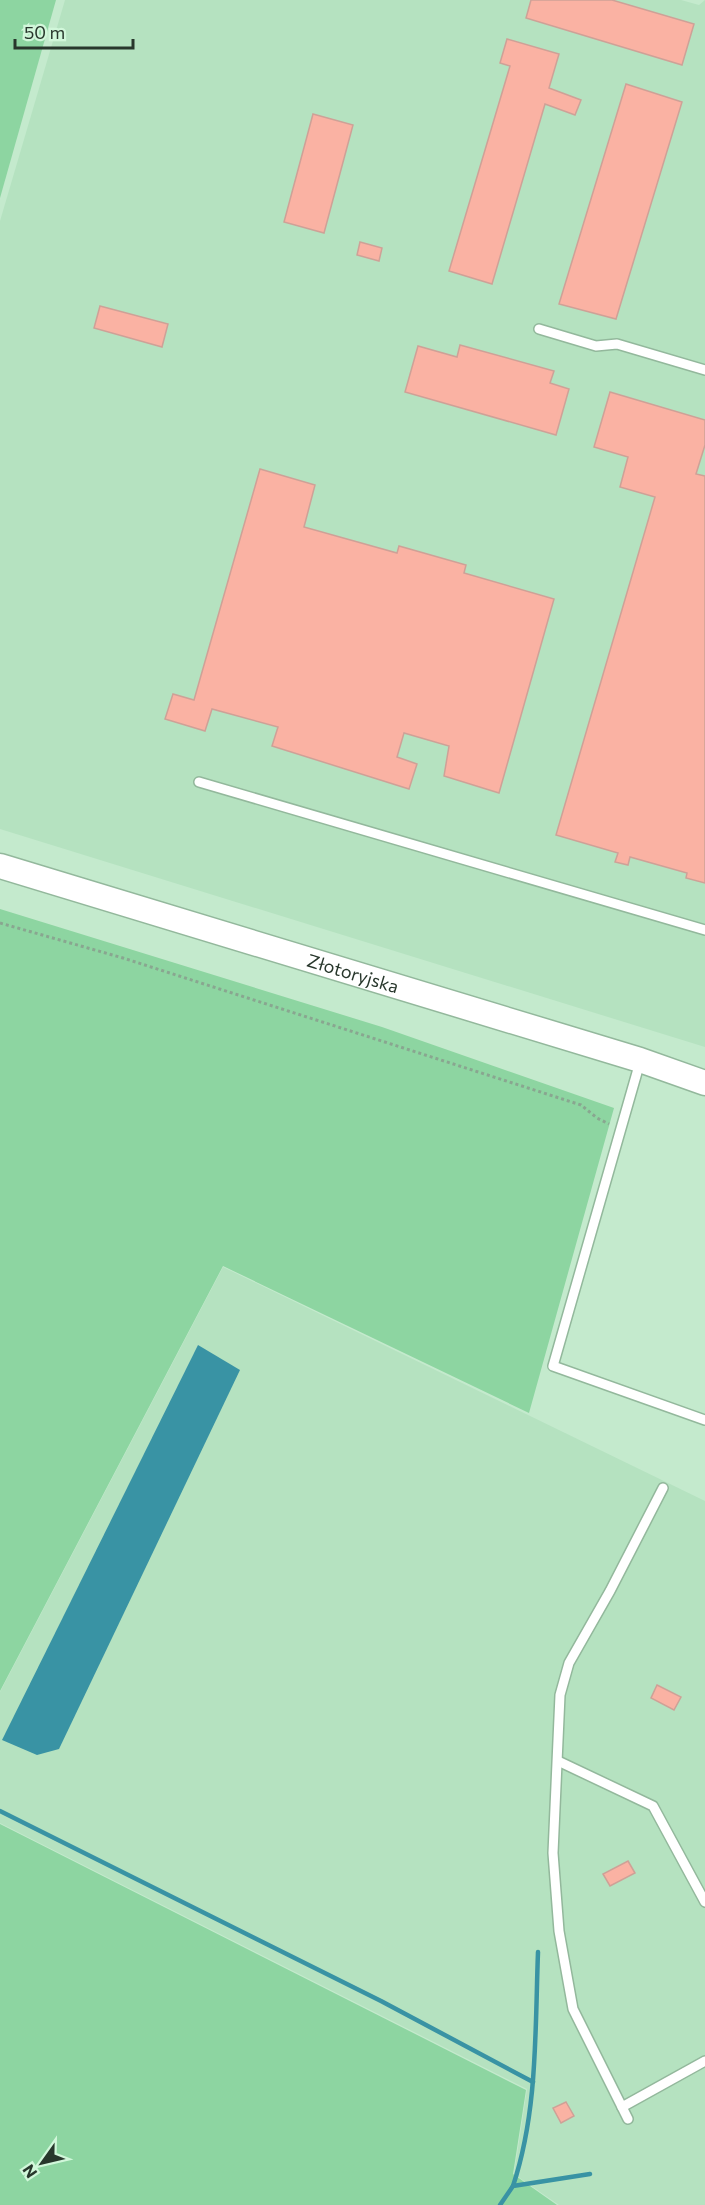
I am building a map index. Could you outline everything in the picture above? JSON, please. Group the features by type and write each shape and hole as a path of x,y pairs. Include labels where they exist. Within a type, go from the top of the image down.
{"main road":[{"name":"Złotoryjska","path":"0,866 640,1060 705,1083"}],"lane":[{"path":"539,328 596,346 617,344 705,370"},
{"path":"199,782 705,930"},
{"path":"640,1060 553,1366 705,1420"},
{"path":"628,2119 573,2009 559,1931 553,1853 560,1695 569,1663 610,1591 663,1488"},
{"path":"558,1761 653,1806 705,1902"},
{"path":"622,2107 705,2061"}],"path":[{"path":"0,923 123,958 581,1106 607,1124 620,1125"}],"shaded area":[{"path":"0,0 56,0 0,198"},
{"path":"65,0 681,0 699,5 705,0 705,1047 0,829 0,221"},
{"path":"0,909 382,1027 614,1108 529,1413 223,1266 0,1691"},
{"path":"223,1267 705,1501 705,2205 559,2205 514,2174 527,2089 0,1823 0,1692"},
{"path":"0,1824 526,2090 513,2174 557,2205 0,2205"}],"water":[{"path":"198,1345 240,1370 59,1749 37,1755 2,1740"}],"building":[{"path":"531,0 612,0 694,24 682,65 526,18"},
{"path":"507,39 559,54 549,88 581,100 575,115 545,104 492,284 449,271 510,66 500,63"},
{"path":"626,84 682,102 616,319 559,304"},
{"path":"313,114 353,125 324,233 284,222"},
{"path":"360,242 382,248 379,261 357,255"},
{"path":"100,306 168,324 162,347 94,328"},
{"path":"460,345 554,371 550,383 569,389 556,435 405,392 418,346 457,357"},
{"path":"610,392 705,420 705,445 696,474 705,476 705,883 686,878 687,873 630,857 628,865 615,862 618,853 556,835 655,497 620,487 628,457 594,447"},
{"path":"260,469 315,485 304,527 397,553 399,546 466,565 464,573 554,599 499,793 444,776 449,746 404,733 397,757 417,764 409,789 272,746 278,727 212,709 205,731 165,719 173,694 194,700"},
{"path":"657,1685 681,1697 674,1710 651,1698"},
{"path":"628,1861 635,1873 610,1886 603,1874"},
{"path":"566,2102 574,2116 561,2123 553,2108"}],"waterway":[{"path":"0,1811 381,2001 533,2082"},
{"path":"513,2186 521,2158 531,2100 538,1952"},
{"path":"500,2205 513,2186 590,2174"}]}
